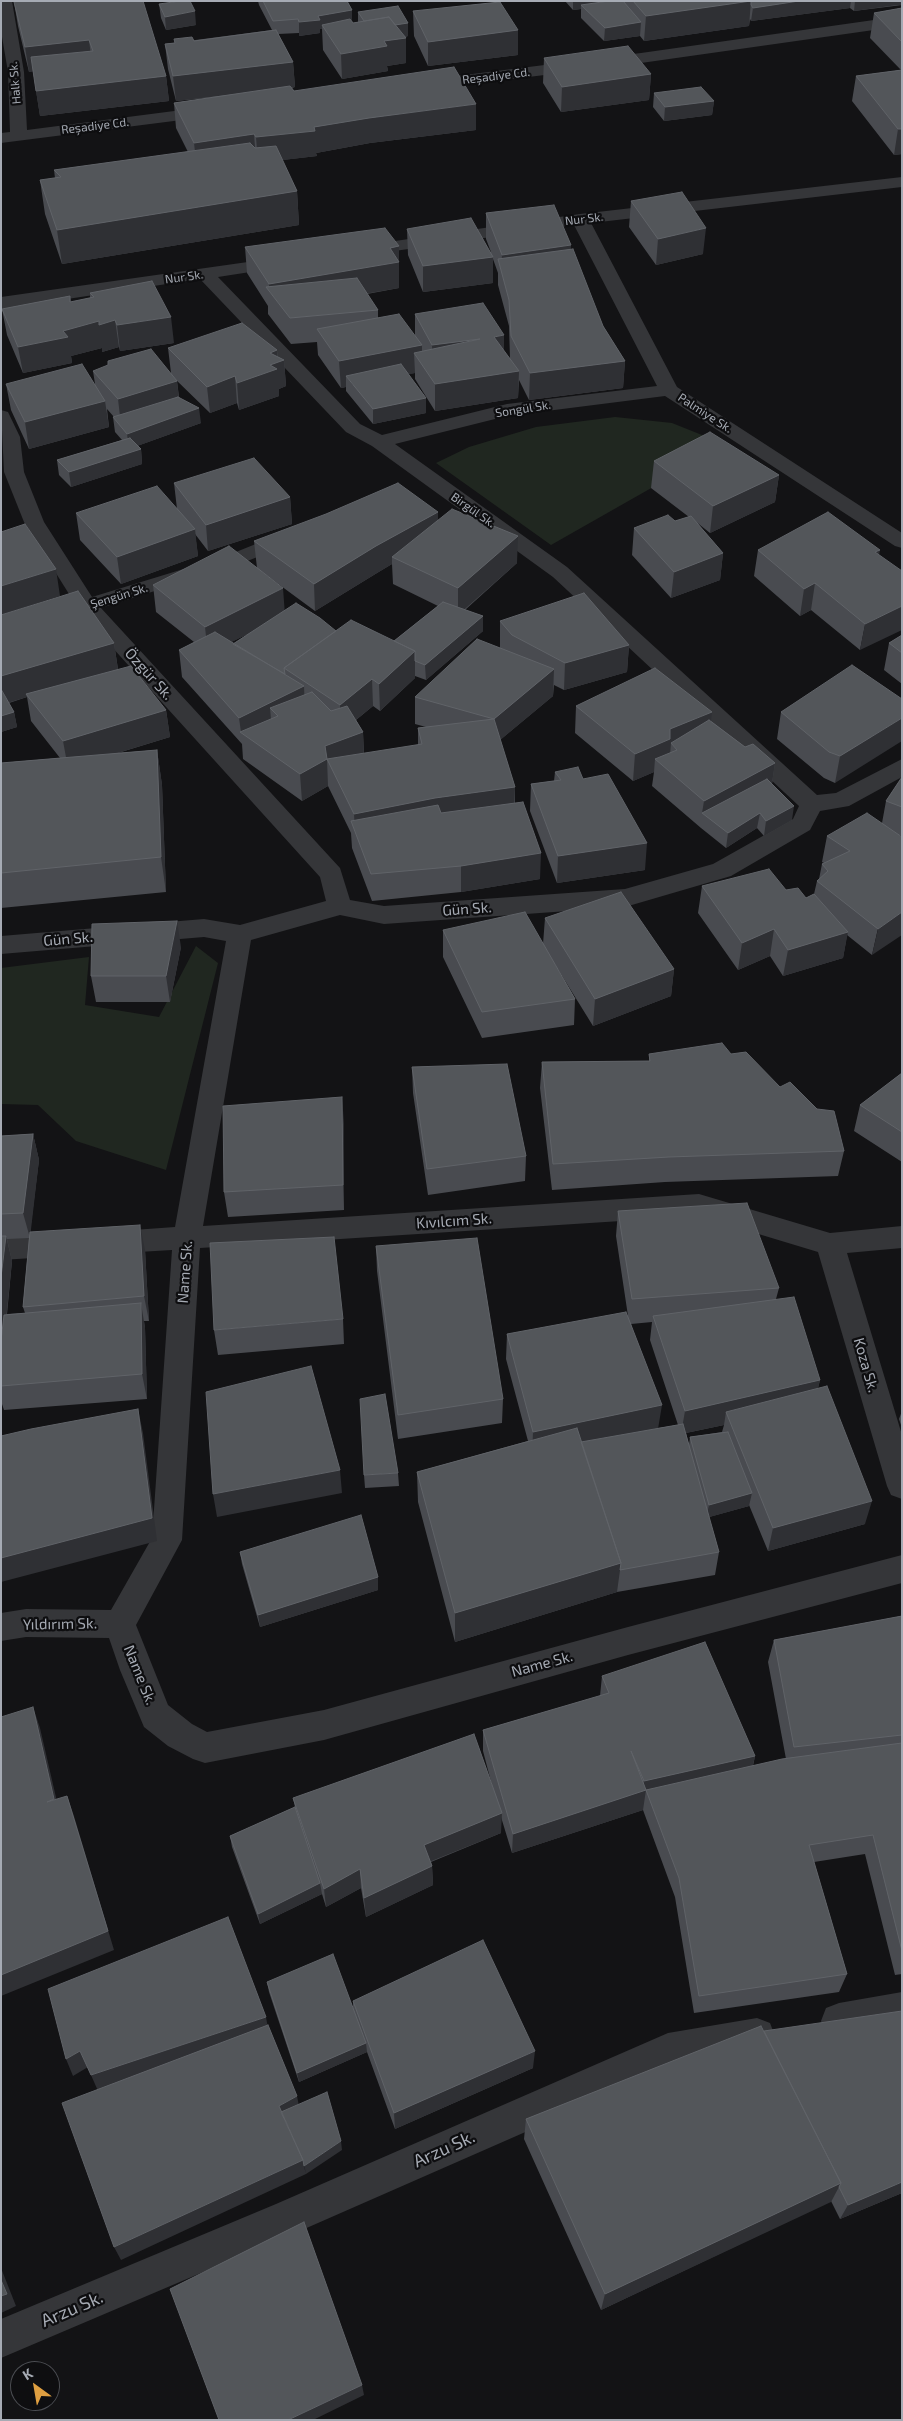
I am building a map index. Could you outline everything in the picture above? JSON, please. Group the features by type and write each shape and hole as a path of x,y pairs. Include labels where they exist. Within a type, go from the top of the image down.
{"street":[{"name":"Halk Sk.","path":"4,1 16,72 19,135"},
{"name":"Reşadiye Cd.","path":"404,88 641,58 902,21"},
{"name":"Reşadiye Cd.","path":"1,138 227,110"},
{"name":"Nur Sk.","path":"343,253 580,219 902,182"},
{"name":"Palmiye Sk.","path":"580,219 669,390 902,542"},
{"name":"Nur Sk.","path":"1,303 304,259"},
{"name":"Birgül Sk.","path":"205,274 353,428 379,442 421,483 560,572 812,804"},
{"name":"Songül Sk.","path":"379,442 507,410 669,390"},
{"name":"Özgür Sk.","path":"1,416 10,436 14,472 34,522 88,606 331,874 340,906"},
{"name":"Şengün Sk.","path":"1,632 233,560 305,531"},
{"path":"812,804 841,800 902,767"},
{"name":"Gün Sk.","path":"1,945 204,928 240,934 340,906 384,916 625,898 722,870 802,824 812,804"},
{"name":"Name Sk.","path":"240,934 187,1239 167,1540 120,1624 136,1670 156,1716 180,1735 205,1748 324,1725 628,1641 902,1569"},
{"name":"Kıvılcım Sk.","path":"1,1249 699,1206 830,1244 902,1237"},
{"name":"Koza Sk.","path":"830,1244 902,1486"},
{"name":"Yıldırım Sk.","path":"1,1627 26,1623 120,1624"},
{"name":"Arzu Sk.","path":"1,2339 290,2217 668,2051 902,2010"}],"shaded area":[{"path":"615,417 672,423 727,445 551,545 436,463 469,447 536,427"},
{"path":"196,946 218,963 166,1170 76,1141 38,1105 1,1104 1,968 89,957 85,1005 159,1017"}],"building":[{"path":"143,1 166,76 36,91 31,57 93,51 89,40 25,47 14,2"},
{"path":"190,1 195,11 165,17 159,4"},
{"path":"263,1 347,1 352,10 318,16 320,20 299,22 298,19 273,21"},
{"path":"623,1 641,22 605,28 581,5"},
{"path":"633,1 751,1 646,16"},
{"path":"751,1 799,1 753,8"},
{"path":"500,2 518,30 428,42 413,11"},
{"path":"398,6 408,23 395,25 389,17 364,21 358,12"},
{"path":"902,8 902,42 874,13"},
{"path":"389,17 406,38 384,41 387,46 341,54 322,25 350,19 353,23"},
{"path":"276,30 293,62 173,76 165,44 175,43 174,39 192,37 194,41"},
{"path":"628,46 651,74 562,87 544,58"},
{"path":"454,67 476,104 314,127 315,131 256,137 254,134 194,143 174,103 290,86 294,91"},
{"path":"902,70 902,129 898,129 856,76"},
{"path":"701,87 714,101 665,107 654,93"},
{"path":"250,143 255,148 276,146 297,191 57,230 40,180 61,177 54,170"},
{"path":"682,192 706,228 658,239 631,201"},
{"path":"554,205 571,245 502,255 486,213"},
{"path":"471,218 493,257 423,266 407,229"},
{"path":"385,228 399,246 390,248 399,262 269,284 245,247"},
{"path":"573,249 603,326 625,361 530,373 511,336 509,300 498,259"},
{"path":"357,278 378,310 290,318 266,287"},
{"path":"152,281 171,317 117,325 115,320 99,325 99,321 63,331 68,337 18,347 2,309 70,296 70,302 94,297 90,293"},
{"path":"483,303 504,335 494,337 519,371 435,384 414,353 480,339 432,345 415,314"},
{"path":"399,314 422,345 339,361 317,329"},
{"path":"242,323 277,350 270,353 284,360 270,365 277,369 237,383 235,376 207,387 168,348"},
{"path":"151,349 177,381 118,399 93,371 108,365 108,361"},
{"path":"82,364 105,401 25,422 6,384"},
{"path":"401,364 426,398 373,409 346,376"},
{"path":"178,397 199,408 127,434 113,417"},
{"path":"710,432 779,475 713,506 654,461"},
{"path":"130,438 141,449 69,472 57,460"},
{"path":"254,458 290,497 206,525 174,483"},
{"path":"398,483 438,512 376,546 314,584 254,541 326,514"},
{"path":"157,486 195,529 117,557 76,513"},
{"path":"452,509 518,536 458,588 392,557"},
{"path":"828,512 880,550 875,552 902,571 902,606 865,624 815,583 804,589 758,550"},
{"path":"668,515 675,521 691,516 723,553 674,572 634,528"},
{"path":"25,524 56,569 1,586 1,532"},
{"path":"229,546 283,588 205,627 153,585"},
{"path":"78,591 114,643 1,676 1,615"},
{"path":"584,593 629,645 565,663 512,635 500,621"},
{"path":"443,602 483,616 425,665 415,661 415,651 394,641"},
{"path":"296,603 336,631 284,668 285,674 233,644"},
{"path":"351,620 415,651 379,684 372,679 340,705 284,668"},
{"path":"215,632 304,686 239,718 179,650"},
{"path":"902,635 902,653 889,643"},
{"path":"477,639 554,669 494,719 415,697"},
{"path":"852,665 902,699 902,718 840,756 829,752 781,712"},
{"path":"131,666 166,710 63,741 26,694"},
{"path":"655,668 712,712 670,729 670,739 635,754 576,706"},
{"path":"1,689 14,712 1,716"},
{"path":"312,692 331,711 347,706 363,732 325,746 327,759 300,774 240,732 278,716 270,708"},
{"path":"494,719 515,787 435,798 354,814 327,759 422,744 418,728"},
{"path":"709,720 745,747 753,744 775,763 704,801 655,759 677,750 671,743"},
{"path":"157,750 161,857 1,873 1,763"},
{"path":"578,767 583,779 608,774 647,843 558,856 531,784 561,780 555,772"},
{"path":"902,777 902,807 886,801"},
{"path":"767,779 794,806 766,821 760,813 728,833 702,813"},
{"path":"523,802 541,853 461,866 371,874 351,821 438,805 441,813"},
{"path":"867,813 902,837 902,912 878,929 817,881 828,871 822,864 850,851 827,836"},
{"path":"769,869 786,890 798,888 806,898 814,894 848,932 788,950 774,929 742,943 702,886"},
{"path":"621,892 674,969 595,999 545,918"},
{"path":"525,912 575,999 482,1012 443,930"},
{"path":"177,921 166,976 91,976 92,924"},
{"path":"722,1043 731,1054 746,1052 780,1087 790,1082 817,1109 834,1111 844,1151 669,1157 553,1164 542,1062 650,1061 649,1054"},
{"path":"507,1064 526,1156 427,1169 412,1067"},
{"path":"902,1073 902,1132 860,1105"},
{"path":"342,1097 343,1185 224,1192 223,1106"},
{"path":"33,1134 23,1213 1,1214 1,1136"},
{"path":"747,1203 779,1288 632,1299 618,1211"},
{"path":"140,1225 144,1296 23,1307 30,1232"},
{"path":"1,1236 6,1236 1,1277"},
{"path":"334,1237 343,1319 214,1330 210,1243"},
{"path":"477,1238 503,1399 398,1415 376,1246"},
{"path":"794,1297 820,1380 685,1411 653,1316"},
{"path":"141,1303 142,1374 1,1386 1,1341 4,1315"},
{"path":"626,1312 662,1405 533,1432 507,1334"},
{"path":"311,1366 340,1470 213,1494 206,1392"},
{"path":"827,1386 872,1501 773,1528 726,1412"},
{"path":"385,1394 398,1473 364,1475 360,1399"},
{"path":"138,1409 152,1518 1,1558 1,1436"},
{"path":"683,1424 719,1552 620,1570 621,1563 581,1442"},
{"path":"577,1428 621,1563 455,1613 417,1472"},
{"path":"728,1432 752,1493 709,1505 690,1437"},
{"path":"361,1515 378,1577 258,1615 240,1552"},
{"path":"902,1616 902,1735 794,1747 774,1640"},
{"path":"705,1642 755,1756 644,1781 631,1751 646,1790 513,1834 483,1730 609,1693 602,1676"},
{"path":"33,1707 54,1799 47,1802 67,1796 108,1931 1,1975 1,1717"},
{"path":"474,1734 502,1813 424,1845 432,1866 364,1898 360,1869 324,1889 293,1798"},
{"path":"902,1743 902,1951 873,1835 809,1845 847,1974 699,1996 679,1878 646,1790 782,1759"},
{"path":"295,1807 320,1883 258,1914 230,1836"},
{"path":"228,1917 266,2017 91,2075 80,2051 66,2059 48,1989"},
{"path":"483,1940 535,2051 394,2113 353,2001"},
{"path":"333,1954 366,2043 297,2073 267,1982"},
{"path":"902,2011 902,2182 848,2205 839,2187 841,2183 764,2031"},
{"path":"268,2025 297,2096 279,2106 303,2160 114,2247 62,2103"},
{"path":"761,2026 841,2183 605,2294 526,2119"},
{"path":"327,2092 341,2141 304,2166 281,2112"},
{"path":"304,2222 362,2385 288,2420 219,2420 170,2289"},
{"path":"1,2280 7,2294 1,2296"}]}
